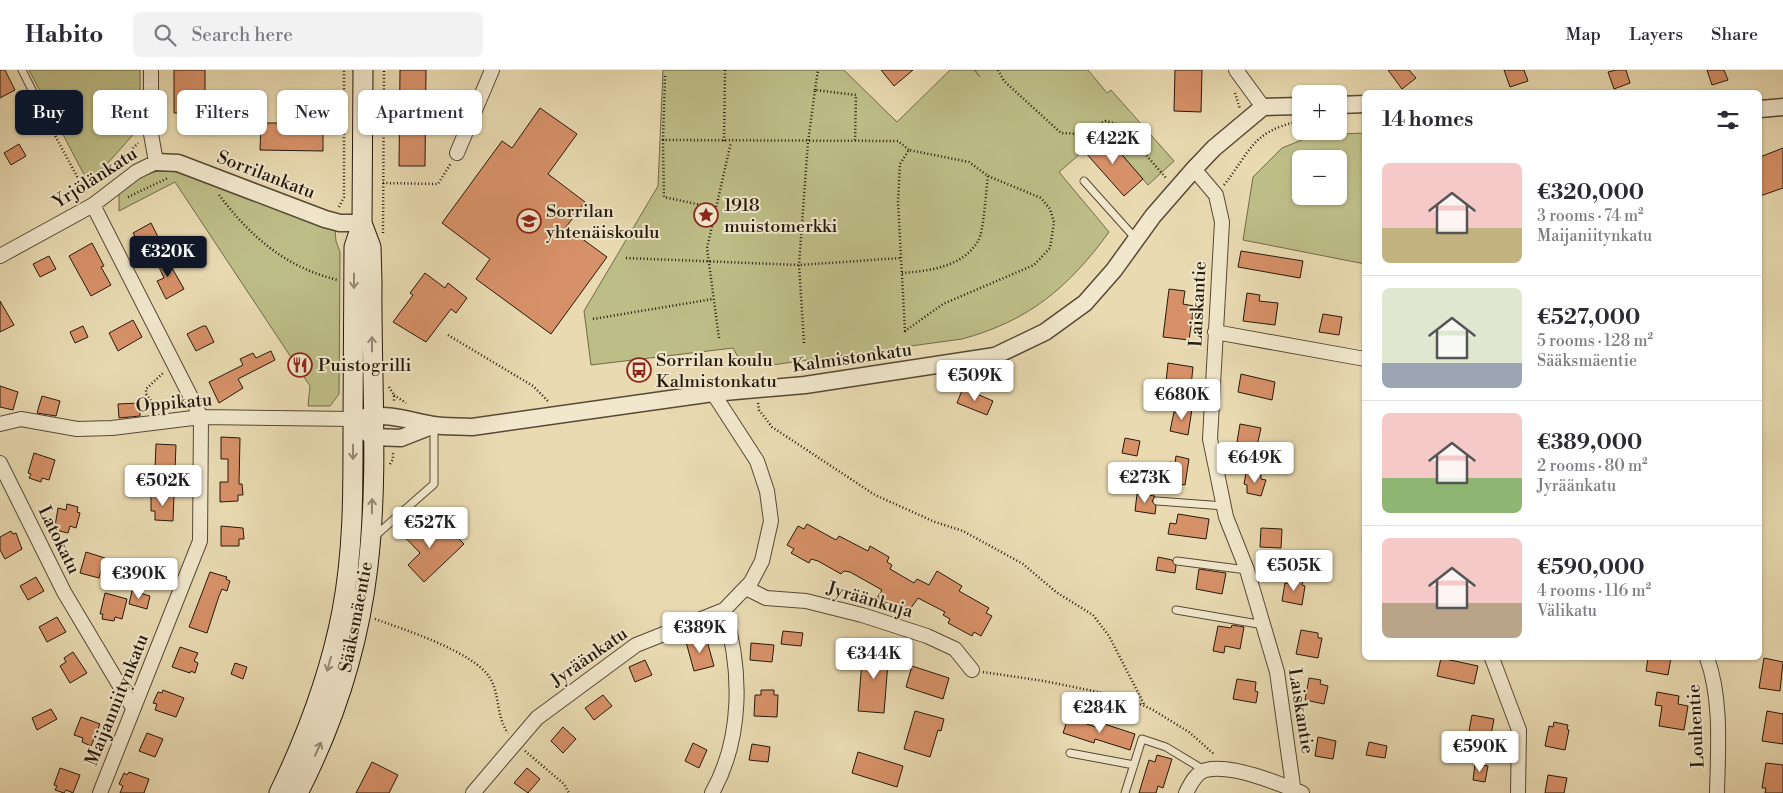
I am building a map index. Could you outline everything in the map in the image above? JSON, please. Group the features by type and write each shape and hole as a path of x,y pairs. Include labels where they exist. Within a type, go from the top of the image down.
{"main road":[{"name":"Sääksmäentie","path":"298,793 322,742 349,664 358,625 370,540 372,437 371,247 362,223 353,184 363,70"},
{"name":"Sääksmäentie","path":"279,793 303,742 331,656 342,611 351,540 354,247 362,223"}],"street":[{"name":"Yrjölänkatu","path":"0,256 90,199 156,162 151,134 151,70"},
{"path":"457,153 492,70"},
{"path":"1236,70 1263,106 1292,106"},
{"path":"1347,105 1362,104"},
{"name":"Kalmistonkatu","path":"353,419 372,415 402,417 434,425 472,427 713,393 754,391 926,368 995,356 1046,332 1085,303 1136,240 1172,182 1194,169 1240,113 1263,106"},
{"path":"1762,109 1783,108"},
{"name":"Sorrilankatu","path":"156,162 178,163 340,223 362,223"},
{"name":"Laiskantie","path":"1194,169 1216,195 1222,222 1210,439 1224,506 1247,570 1277,672 1297,792"},
{"path":"90,199 201,418"},
{"path":"1215,332 1362,358"},
{"name":"Jyräänkatu","path":"473,793 537,718 636,645 724,610 746,588 762,561 771,521 767,491 757,461 713,393"},
{"name":"Oppikatu","path":"0,424 21,419 77,429 112,428 201,418 353,419"},
{"name":"Maijanniitynkatu","path":"100,793 200,541 201,418"},
{"path":"353,419 372,437"},
{"name":"Kalmistonkatu","path":"372,437 401,438 434,425"},
{"name":"Latokatu","path":"0,463 64,592 133,708"},
{"name":"Jyräänkuja","path":"746,588 766,598 806,601 862,615 927,636 955,649 972,670"},
{"path":"712,793 730,753 737,709 733,641 724,610"},
{"path":"1493,660 1519,730 1518,793"},
{"name":"Louhentie","path":"1708,660 1712,672 1716,708 1717,793"},
{"path":"1186,793 1192,781 1204,770 1220,769 1297,792"}],"lane":[{"path":"22,70 32,90"},
{"path":"1084,181 1136,240"},
{"path":"351,540 370,540 434,484 434,425"},
{"path":"1157,500 1224,506"},
{"path":"1177,561 1247,570"},
{"path":"1176,610 1264,625"},
{"path":"1125,793 1142,739 1166,747 1204,770"},
{"path":"1070,753 1134,765"}],"path":[{"path":"340,223 339,204 353,184 344,70"},
{"path":"383,183 384,70"},
{"path":"724,141 725,70"},
{"path":"804,343 799,265 808,142 818,70"},
{"path":"998,70 1004,81 1061,133 1077,134 1106,121 1120,125 1172,182 1161,185"},
{"path":"665,76 664,197 715,208"},
{"path":"1232,86 1240,113 1260,136"},
{"path":"815,90 856,95 855,142"},
{"path":"1216,195 1260,136 1278,126 1292,123"},
{"path":"55,135 90,199"},
{"path":"663,140 731,142 898,141 909,150 969,162 988,176 1041,198 1050,208 1054,222 1050,248 1034,265 943,304 905,331 898,202 900,164 909,150"},
{"path":"719,338 707,248 731,142"},
{"path":"353,184 438,184 457,153"},
{"path":"123,199 174,176"},
{"path":"902,273 933,271 965,256 979,240 988,176"},
{"path":"212,190 219,194 240,222 270,250 296,265 330,278 354,282"},
{"path":"626,258 799,265 901,258"},
{"path":"593,319 713,299"},
{"path":"448,336 533,386 551,404 544,405"},
{"path":"172,421 154,406 146,394 146,389 159,376 175,366"},
{"path":"754,391 759,410 772,427 780,433 874,495 935,522 963,531 1023,564 1056,592 1093,616 1109,636 1145,706"},
{"path":"394,395 413,407"},
{"path":"372,618 431,639 481,667 491,679 502,726 515,742 564,784 569,793"},
{"path":"972,670 1044,681 1128,698 1189,732 1234,772"}],"green space":[{"path":"29,70 140,70 140,90 93,90 93,135 133,135 89,184 63,135 83,135 83,90 40,90"},
{"path":"663,70 844,70 897,122 950,70 974,70 980,77 975,70 1088,70 1107,93 1111,90 1174,161 1148,185 1103,134 1059,172 1109,232 1079,269 1046,299 1027,312 986,331 962,339 757,367 739,359 733,348 591,365 584,311 658,186"},
{"path":"1362,133 1362,263 1243,240 1253,177 1282,148 1302,140 1347,140 1347,134"},
{"path":"158,171 187,172 335,229 336,241 340,252 339,394 330,406 308,406 310,386 175,182 119,211 119,193 142,176"}],"building":[{"path":"0,70 5,70 15,90 0,98"},
{"path":"174,70 205,70 205,90 177,90 177,113 174,113"},
{"path":"400,70 426,70 426,90 400,90"},
{"path":"881,70 913,70 894,86"},
{"path":"1175,70 1202,70 1201,112 1174,111"},
{"path":"1388,70 1409,70 1416,78 1402,89"},
{"path":"1504,70 1524,70 1528,81 1510,87"},
{"path":"1626,70 1630,83 1614,89 1608,72"},
{"path":"1707,70 1724,70 1728,80 1712,85"},
{"path":"540,108 577,134 548,174 585,202 566,227 607,257 551,334 476,279 490,259 442,223 502,141 512,148"},
{"path":"267,123 277,123 277,135 323,135 323,151 260,150 261,135 267,135"},
{"path":"1103,133 1143,179 1124,196 1084,151"},
{"path":"399,135 425,135 425,166 399,166"},
{"path":"19,144 26,156 11,165 4,153"},
{"path":"1783,148 1783,188 1762,195 1762,156"},
{"path":"151,223 159,239 142,248 133,233"},
{"path":"92,243 104,266 101,267 111,285 91,296 69,256"},
{"path":"1241,251 1303,261 1300,278 1238,267"},
{"path":"164,254 184,289 166,299 157,281 164,278 155,258"},
{"path":"49,256 56,269 40,277 33,264"},
{"path":"425,273 445,288 448,283 467,298 456,313 451,309 426,342 393,322 413,295 410,293"},
{"path":"1169,289 1185,291 1183,304 1194,306 1189,340 1163,337"},
{"path":"1247,293 1260,295 1259,301 1278,303 1275,325 1243,321"},
{"path":"0,301 14,325 0,332"},
{"path":"1323,314 1342,317 1339,335 1319,332"},
{"path":"133,320 142,337 118,351 109,333"},
{"path":"83,326 88,337 75,343 70,332"},
{"path":"206,326 214,342 196,351 187,334"},
{"path":"271,351 275,360 238,379 243,388 219,403 209,382 243,365 240,359 253,353 256,358"},
{"path":"1168,363 1193,367 1191,386 1166,382"},
{"path":"1241,374 1275,382 1272,400 1238,392"},
{"path":"0,386 18,392 13,410 0,407"},
{"path":"963,388 993,401 987,415 957,403"},
{"path":"42,396 60,401 56,416 37,413"},
{"path":"140,403 140,416 119,418 118,404"},
{"path":"1180,406 1192,409 1188,435 1170,431 1174,412 1178,413"},
{"path":"1240,424 1261,428 1257,446 1237,442"},
{"path":"221,437 240,438 239,484 242,484 243,495 238,495 238,501 220,502 220,482 228,482 228,459 221,459"},
{"path":"1125,438 1140,441 1137,456 1122,453"},
{"path":"156,444 176,445 175,469 155,469"},
{"path":"34,453 55,460 49,480 42,478 41,482 29,478 31,474 28,473"},
{"path":"1176,456 1189,459 1185,485 1166,481 1170,462 1175,463"},
{"path":"1246,473 1261,475 1261,479 1266,480 1261,496 1247,493 1247,485 1244,484"},
{"path":"151,494 174,495 173,521 155,520 155,511 151,511"},
{"path":"1137,494 1155,496 1152,501 1156,506 1155,514 1135,511"},
{"path":"67,504 78,507 77,512 80,513 76,528 70,526 68,533 55,530 58,508 66,510"},
{"path":"1178,514 1209,519 1206,539 1168,534 1170,523 1176,524"},
{"path":"411,518 434,540 447,527 464,544 424,582 408,565 420,553 398,530"},
{"path":"807,524 836,540 839,536 868,551 870,546 889,557 887,562 892,565 890,569 914,583 917,579 929,585 937,571 962,586 959,591 989,608 986,613 992,616 981,636 974,632 972,636 948,623 950,619 943,615 945,612 918,598 906,615 877,598 882,590 850,572 844,571 841,574 818,561 811,559 809,563 791,553 794,549 787,545 798,526 804,529"},
{"path":"221,526 243,528 244,539 239,539 239,546 221,546"},
{"path":"1261,528 1282,529 1281,548 1260,547"},
{"path":"11,531 13,534 16,533 22,549 5,559 0,550 0,537"},
{"path":"86,552 105,558 99,578 80,573"},
{"path":"1158,557 1172,560 1176,566 1175,573 1156,570"},
{"path":"1199,569 1226,573 1222,594 1196,589"},
{"path":"210,572 227,577 226,579 230,581 227,591 222,589 207,633 189,627"},
{"path":"36,577 44,591 28,600 20,586"},
{"path":"1291,578 1303,580 1302,585 1305,586 1302,605 1282,601 1285,583 1290,584"},
{"path":"132,591 150,596 147,609 129,604"},
{"path":"105,593 127,599 122,619 115,617 114,621 102,619 103,614 100,614"},
{"path":"57,617 66,632 47,642 39,627"},
{"path":"1232,625 1244,627 1240,649 1225,646 1224,653 1213,651 1218,626 1231,628"},
{"path":"1301,630 1318,633 1318,638 1322,638 1318,658 1296,654"},
{"path":"783,631 803,633 801,646 781,644"},
{"path":"706,637 714,666 694,671 686,642"},
{"path":"751,643 774,645 772,662 750,660"},
{"path":"180,647 198,653 194,661 198,663 195,673 172,667"},
{"path":"863,648 889,650 884,713 858,711"},
{"path":"73,652 87,673 70,683 60,666 66,662 64,658"},
{"path":"1764,658 1783,662 1780,691 1759,688"},
{"path":"645,660 652,675 635,682 629,667"},
{"path":"1441,660 1450,660 1478,666 1474,684 1437,676"},
{"path":"1648,660 1671,660 1668,675 1646,671"},
{"path":"235,663 247,667 243,679 231,674"},
{"path":"912,666 949,678 943,699 906,687"},
{"path":"1309,678 1321,680 1320,684 1328,686 1324,704 1305,700"},
{"path":"1237,679 1256,682 1255,691 1258,692 1256,703 1233,699"},
{"path":"163,690 184,698 176,717 155,710 157,704 153,703 158,692 162,693"},
{"path":"761,690 774,690 774,695 778,695 777,717 754,716 755,695 761,695"},
{"path":"1657,692 1679,696 1678,704 1688,706 1684,730 1659,726 1662,706 1655,705"},
{"path":"603,695 612,706 594,720 585,708"},
{"path":"51,709 57,719 37,730 32,718"},
{"path":"915,711 944,719 941,731 938,730 930,757 904,749"},
{"path":"1767,711 1783,714 1783,744 1762,741"},
{"path":"1472,715 1494,719 1491,735 1469,731"},
{"path":"81,717 100,724 91,746 82,742 83,738 74,735"},
{"path":"1068,718 1096,727 1098,722 1135,734 1130,750 1095,739 1094,743 1063,733"},
{"path":"1554,722 1568,725 1567,729 1569,730 1565,750 1545,746 1549,726 1553,727"},
{"path":"563,727 576,739 563,753 551,741"},
{"path":"147,733 163,739 155,757 139,751"},
{"path":"1318,737 1336,741 1333,759 1315,756"},
{"path":"1369,742 1387,746 1385,758 1366,755"},
{"path":"693,743 707,750 699,768 685,761"},
{"path":"752,744 770,747 768,762 749,760"},
{"path":"858,752 903,766 897,787 852,773"},
{"path":"1157,755 1172,759 1163,788 1158,786 1156,793 1139,793 1149,760 1155,762"},
{"path":"372,762 398,775 389,793 356,793"},
{"path":"1766,763 1783,765 1783,793 1765,793 1766,788 1762,788"},
{"path":"1475,764 1488,766 1485,782 1473,780"},
{"path":"60,768 80,775 73,793 66,790 64,793 55,790 57,786 54,785"},
{"path":"527,768 540,779 528,793 514,783"},
{"path":"129,772 149,779 144,793 120,793 123,786 119,784 124,773 127,775"},
{"path":"1548,775 1567,778 1564,793 1545,793"}],"place":[{"name":"1918 muistomerkki","path":"706,215"},
{"name":"Sorrilan yhtenäiskoulu","path":"529,221"},
{"name":"Puistogrilli","path":"300,365"},
{"name":"Sorrilan koulu Kalmistonkatu","path":"639,370"}]}
